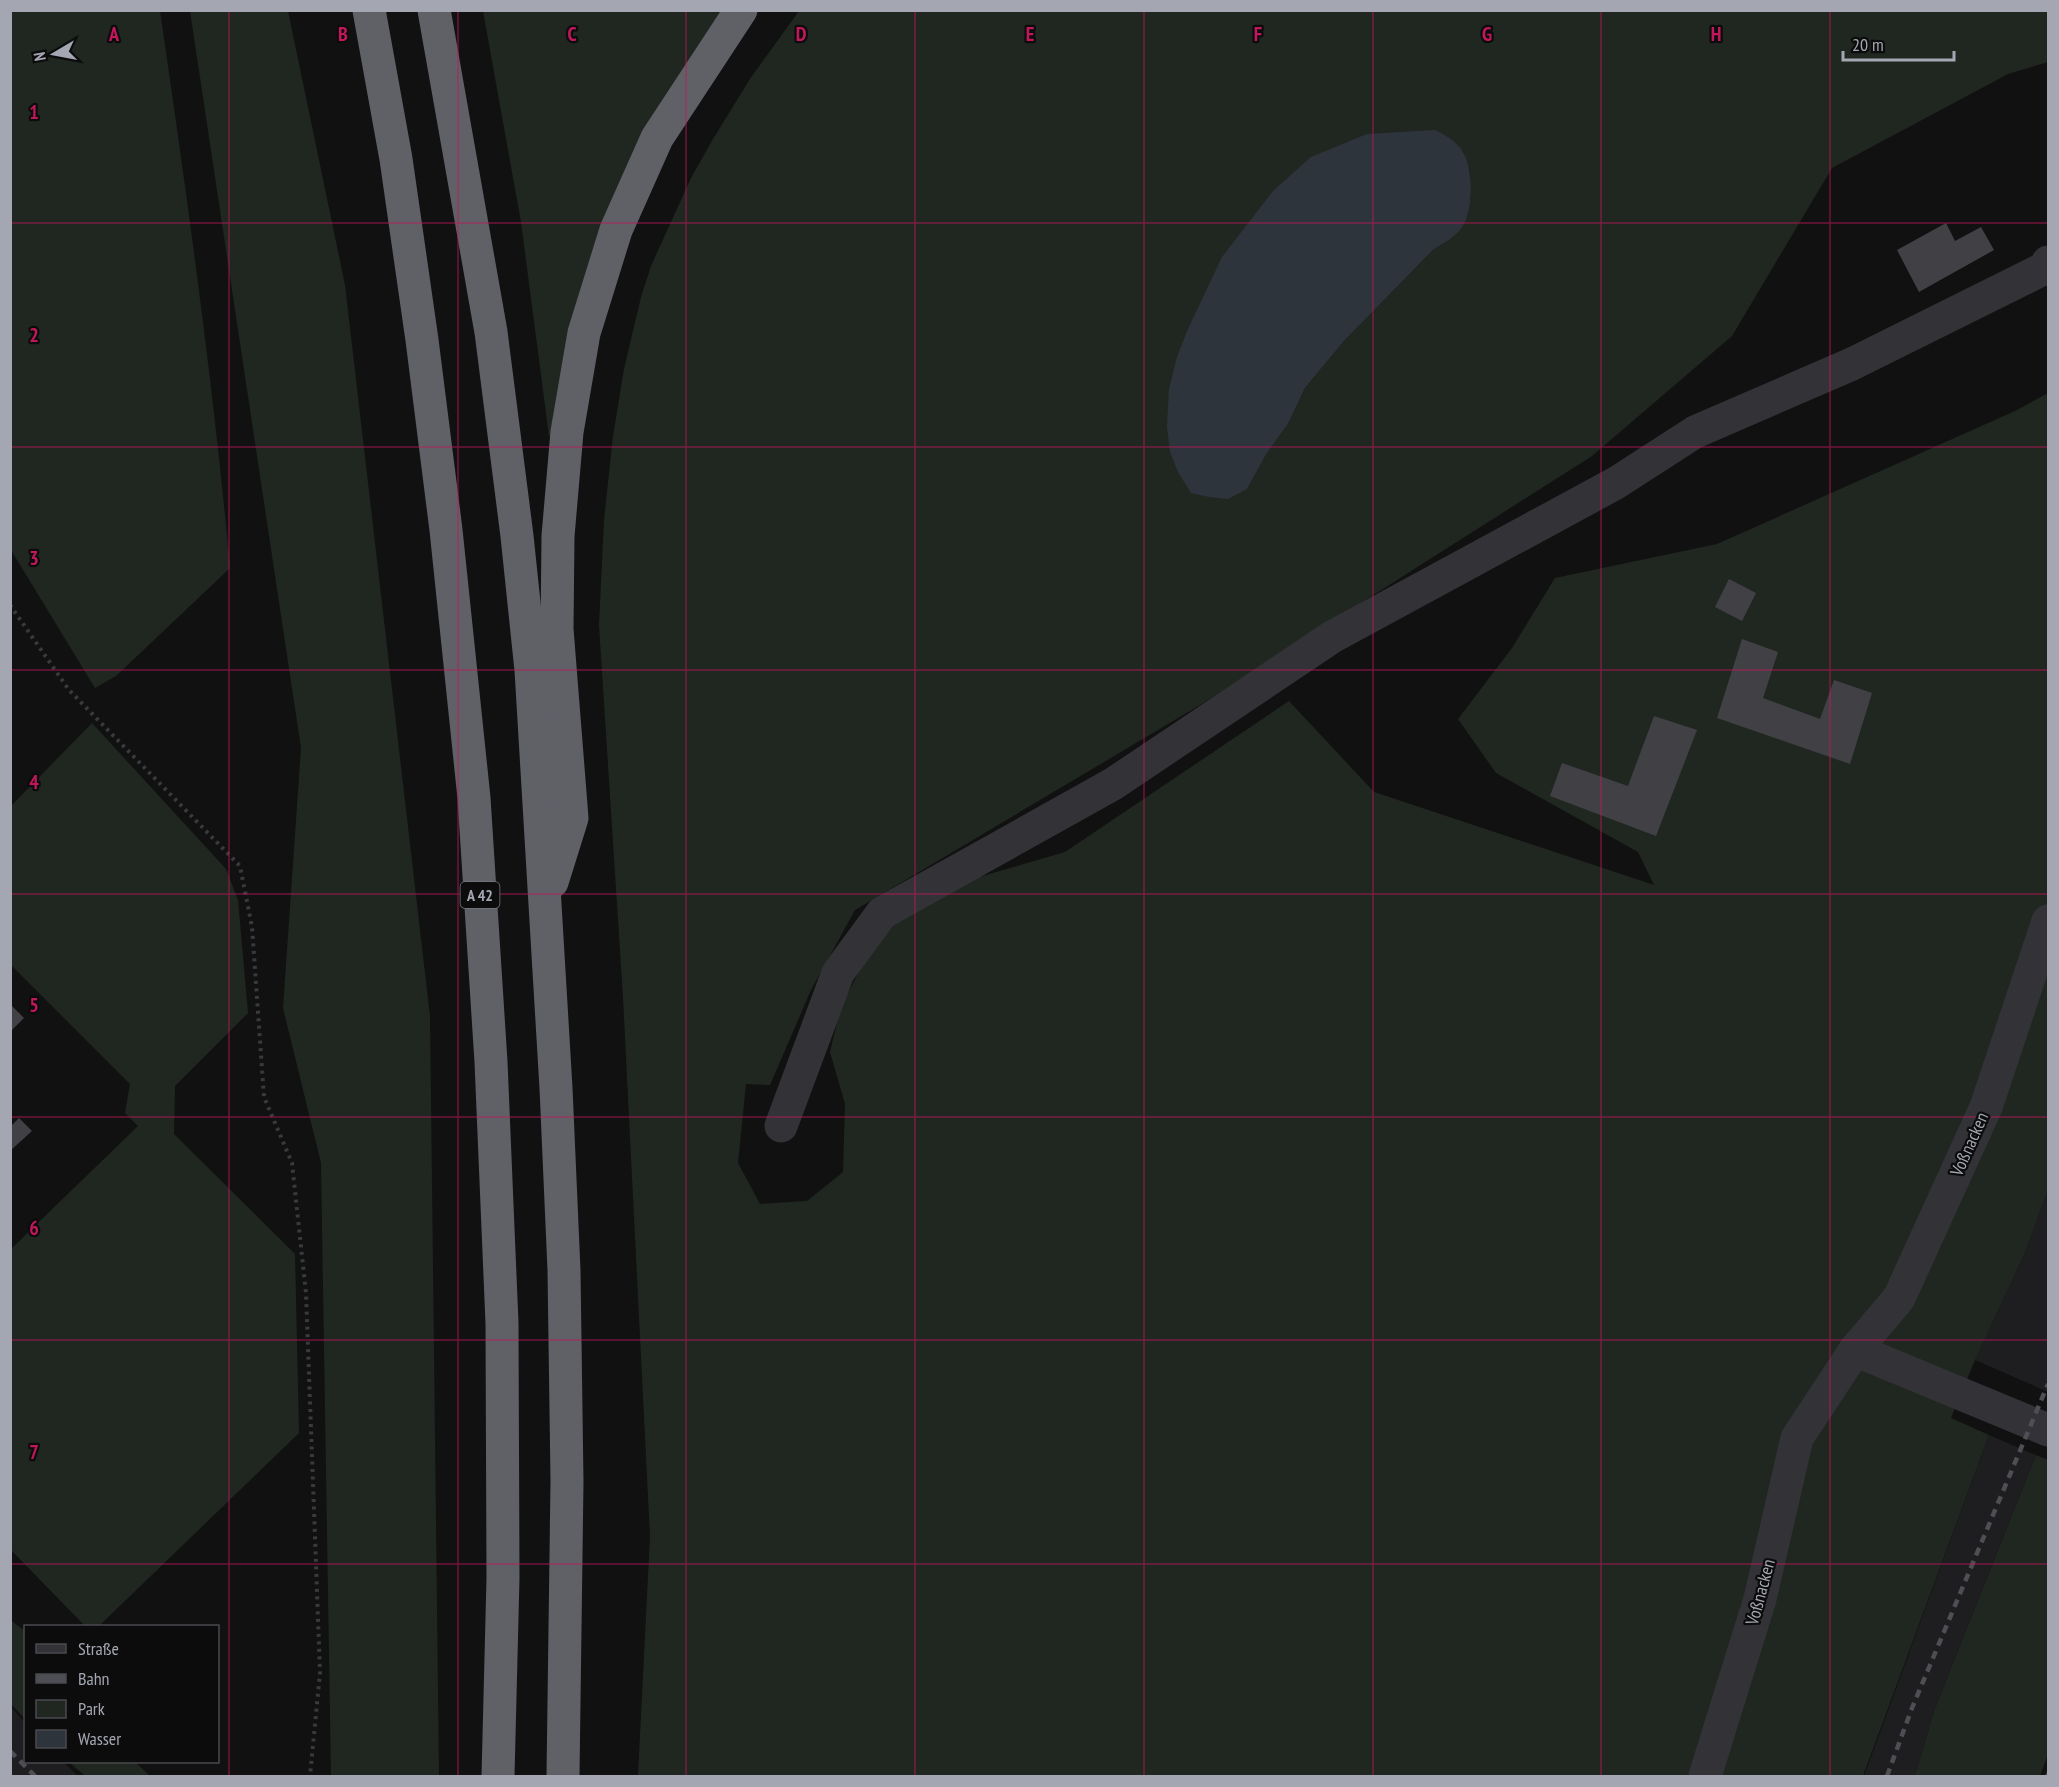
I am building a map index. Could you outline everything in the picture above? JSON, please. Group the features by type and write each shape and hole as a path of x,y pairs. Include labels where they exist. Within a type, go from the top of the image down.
{"highway":[{"name":"A 42","path":"369,10 396,159 422,340 446,530 474,798 491,1062 502,1323 503,1578 498,1776"},
{"path":"434,10 491,332 517,536 531,670 546,904 564,1282 567,1481 563,1776"},
{"path":"546,904 572,818 557,629 558,536 567,432 584,333 616,230 657,138 741,10"}],"lane":[{"path":"781,1126 838,973 882,913 1113,784 1332,637 1616,483 1695,432 1852,364 2044,268 2049,262"},
{"name":"Voßnacken","path":"1705,1776 1760,1599 1797,1438 1855,1350 1899,1298 1986,1107 2049,921"},
{"path":"1855,1350 2049,1430"}],"path":[{"path":"10,605 69,690 240,866 252,927 264,1097 292,1163 306,1293 320,1673 310,1776"}],"shaded area":[{"path":"2048,1190 2048,1392 1975,1360 2024,1255"},
{"path":"1989,1435 2036,1455 1934,1711 1915,1776 1864,1776"},
{"path":"11,1707 24,1722 24,1763 64,1763 78,1776 11,1776"}],"green space":[{"path":"10,11 160,11 208,358 230,568 116,676 95,688 11,550"},
{"path":"190,11 288,11 345,285 430,1016 439,1776 331,1776 321,1163 283,1008 301,748"},
{"path":"483,11 724,11 677,80 553,435 549,436 521,222"},
{"path":"799,11 2048,11 2048,62 2008,74 1832,168 1732,336 1592,456 1205,702 855,910 811,990 770,1085 746,1084 738,1163 760,1204 807,1201 843,1172 845,1104 830,1052 841,1006 881,930 948,886 1065,852 1289,701 1374,792 1654,885 1638,852 1496,773 1458,719 1512,648 1555,578 1717,544 2015,411 2048,393 2048,1190 2024,1255 1975,1360 1951,1418 1989,1435 1863,1776 638,1776 650,1536 623,997 599,625 604,520 613,436 624,369 641,297 651,266 691,178 750,79","holes":["1463,151 1470,171 1471,198 1450,238 1433,250 1344,341 1305,388 1288,424 1267,453 1247,489 1169,388 1183,343 1203,301"]},
{"path":"92,723 226,869 238,900 248,1013 175,1086 174,1134 295,1254 299,1433 100,1625 84,1625 10,1549 11,1249 138,1126 125,1113 130,1084 11,965 11,806"},
{"path":"2036,1455 2048,1460 2048,1754 2040,1776 1915,1776 1934,1711"},
{"path":"10,1620 24,1630 24,1718 11,1704"},
{"path":"70,1763 136,1763 150,1776 85,1776"}],"water":[{"path":"1435,130 1449,138 1461,149 1468,166 1471,188 1469,210 1462,227 1453,237 1433,250 1344,341 1305,388 1288,424 1267,453 1247,489 1228,499 1191,493 1178,472 1170,452 1167,427 1169,388 1177,357 1188,329 1222,257 1273,191 1311,157 1367,134"}],"building":[{"path":"1946,223 1955,241 1981,227 1994,250 1919,292 1897,250"},
{"path":"1729,579 1756,593 1742,621 1715,607"},
{"path":"1742,639 1778,652 1763,698 1820,719 1834,680 1872,693 1850,764 1717,718"},
{"path":"1654,716 1697,730 1656,836 1550,796 1562,763 1628,786"},
{"path":"10,1004 24,1018 10,1032"},
{"path":"19,1118 32,1131 10,1151 10,1127"}],"railway":[{"path":"1887,1776 1912,1708 2048,1384"},
{"path":"10,1751 35,1776"}]}
